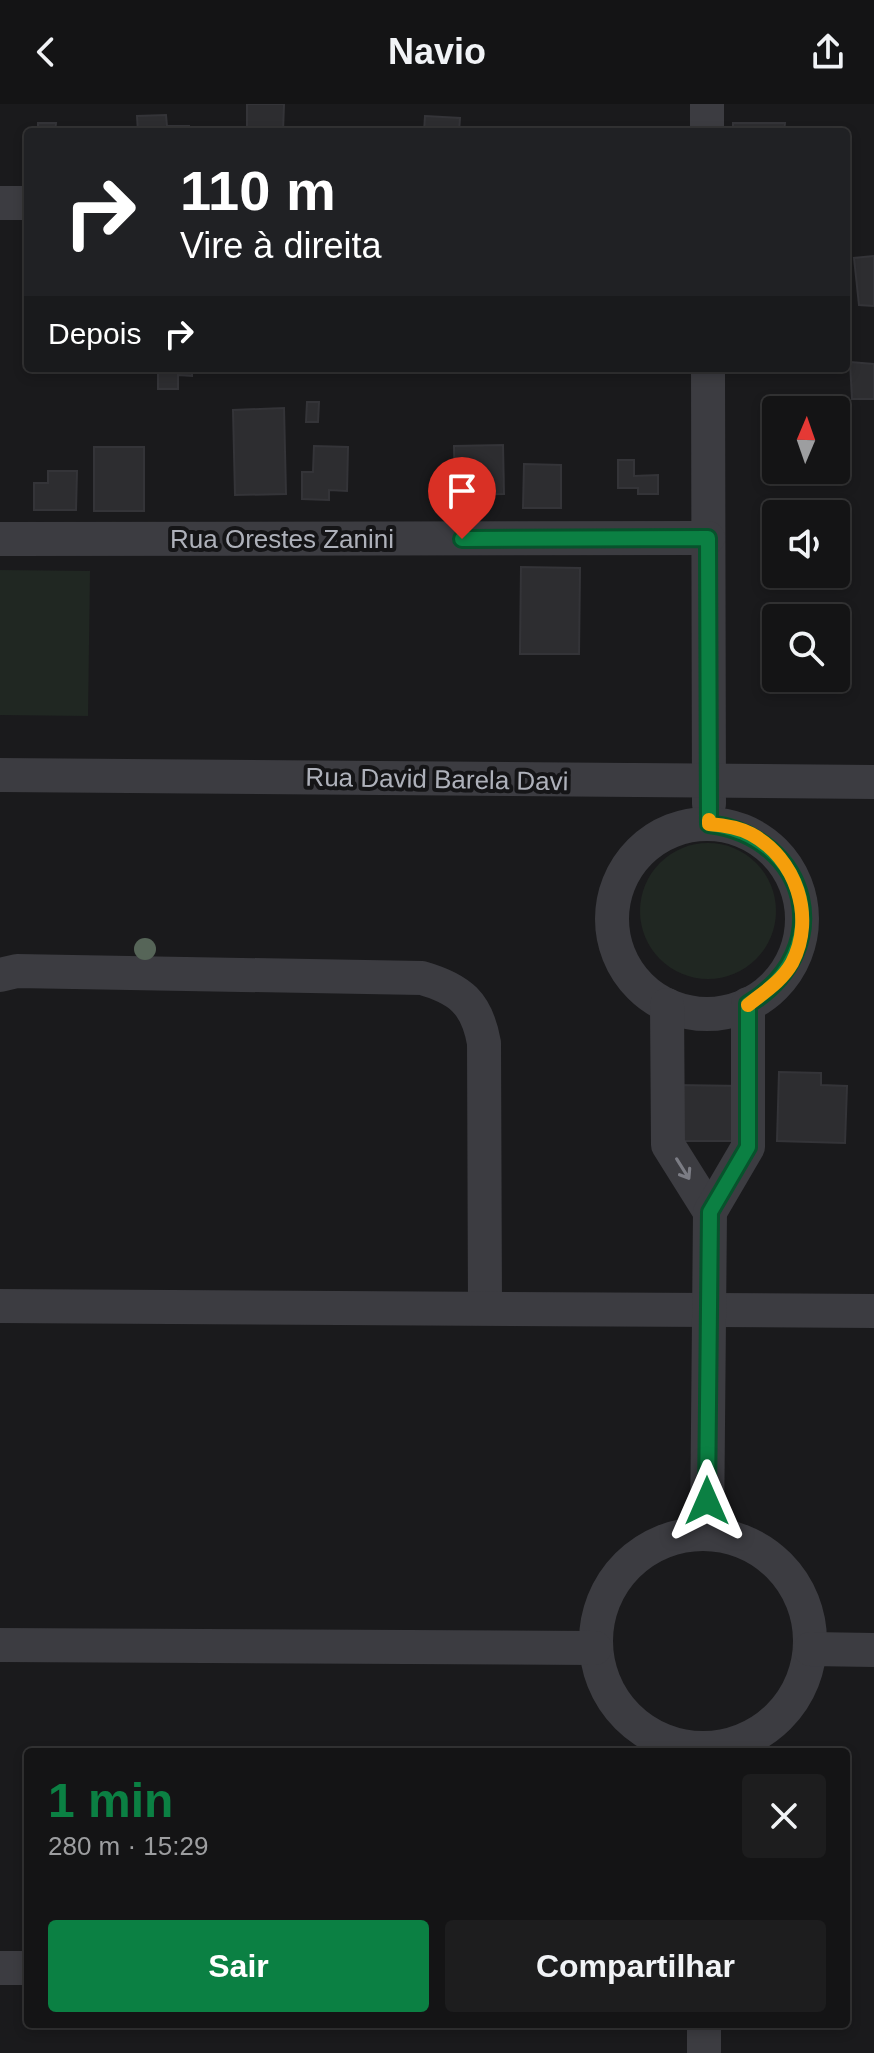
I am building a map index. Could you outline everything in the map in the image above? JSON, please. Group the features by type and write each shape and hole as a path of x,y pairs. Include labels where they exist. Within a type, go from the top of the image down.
{"street":[{"path":"707,104 707,128"},
{"path":"0,203 24,203"},
{"path":"708,372 709,824"},
{"name":"Rua Orestes Zanini","path":"0,539 708,538"},
{"name":"Rua David Barela Davi","path":"0,775 874,782"},
{"path":"709,824 741,830 769,846 784,862 801,901 801,933 792,962 766,994 748,1004 708,1013 667,1005 648,993 621,960 612,919 614,898 621,877 648,844 667,833 709,824"},
{"path":"0,975 17,971 422,978 451,986 469,1004 481,1023 484,1043 485,1308"},
{"path":"707,1533 710,1212 748,1147 748,1004"},
{"path":"667,1005 668,1145 710,1212"},
{"path":"0,1306 874,1311"},
{"path":"695,1748 673,1744 644,1730 619,1708 603,1680 595,1648 599,1613 614,1580 639,1554 671,1538 707,1533 741,1540 771,1557 794,1583 808,1615 810,1649 803,1680 787,1707 765,1728 736,1742 714,1748"},
{"path":"0,1645 595,1648"},
{"path":"810,1649 874,1650"},
{"path":"0,1968 24,1968"},
{"path":"704,2028 704,2053"}],"shaded area":[{"path":"0,570 90,571 88,716 0,715"},
{"path":"708,843 734,848 756,863 771,885 776,911 771,937 756,959 734,974 708,979 682,974 660,959 645,937 640,911 645,885 660,863 682,848"}],"building":[{"path":"247,104 284,104 283,128 247,128"},
{"path":"166,115 167,126 189,128 138,128 137,116"},
{"path":"425,116 460,118 459,128 424,128"},
{"path":"38,123 56,123 55,128 38,128"},
{"path":"733,123 785,123 784,128 733,128"},
{"path":"874,256 874,306 859,305 854,258"},
{"path":"850,362 874,364 874,399 852,399"},
{"path":"158,372 192,372 192,376 178,375 178,389 158,389"},
{"path":"307,402 319,402 318,422 306,422"},
{"path":"284,408 286,494 235,495 233,410"},
{"path":"503,445 504,494 455,495 454,446"},
{"path":"314,446 348,447 347,491 329,490 329,500 302,499 302,472 313,472"},
{"path":"94,447 144,447 144,511 94,511"},
{"path":"618,460 634,460 634,476 658,475 658,494 638,494 638,488 618,488"},
{"path":"524,464 561,465 561,508 523,508"},
{"path":"48,471 77,471 76,510 34,510 34,483 48,483"},
{"path":"521,567 580,568 579,654 520,654"},
{"path":"779,1072 821,1073 821,1085 847,1086 845,1143 777,1141"},
{"path":"675,1085 743,1086 743,1141 675,1141"}],"slow traffic":[{"path":"709,820 709,824 731,826 751,834 769,846 784,862 795,881 801,901 802,923 792,962 766,994 748,1005"}],"route":[{"path":"462,539 708,538 709,824 731,826 769,846 784,862 795,881 801,901 802,923 792,962 766,994 748,1004 748,1147 710,1212 707,1501"}]}
